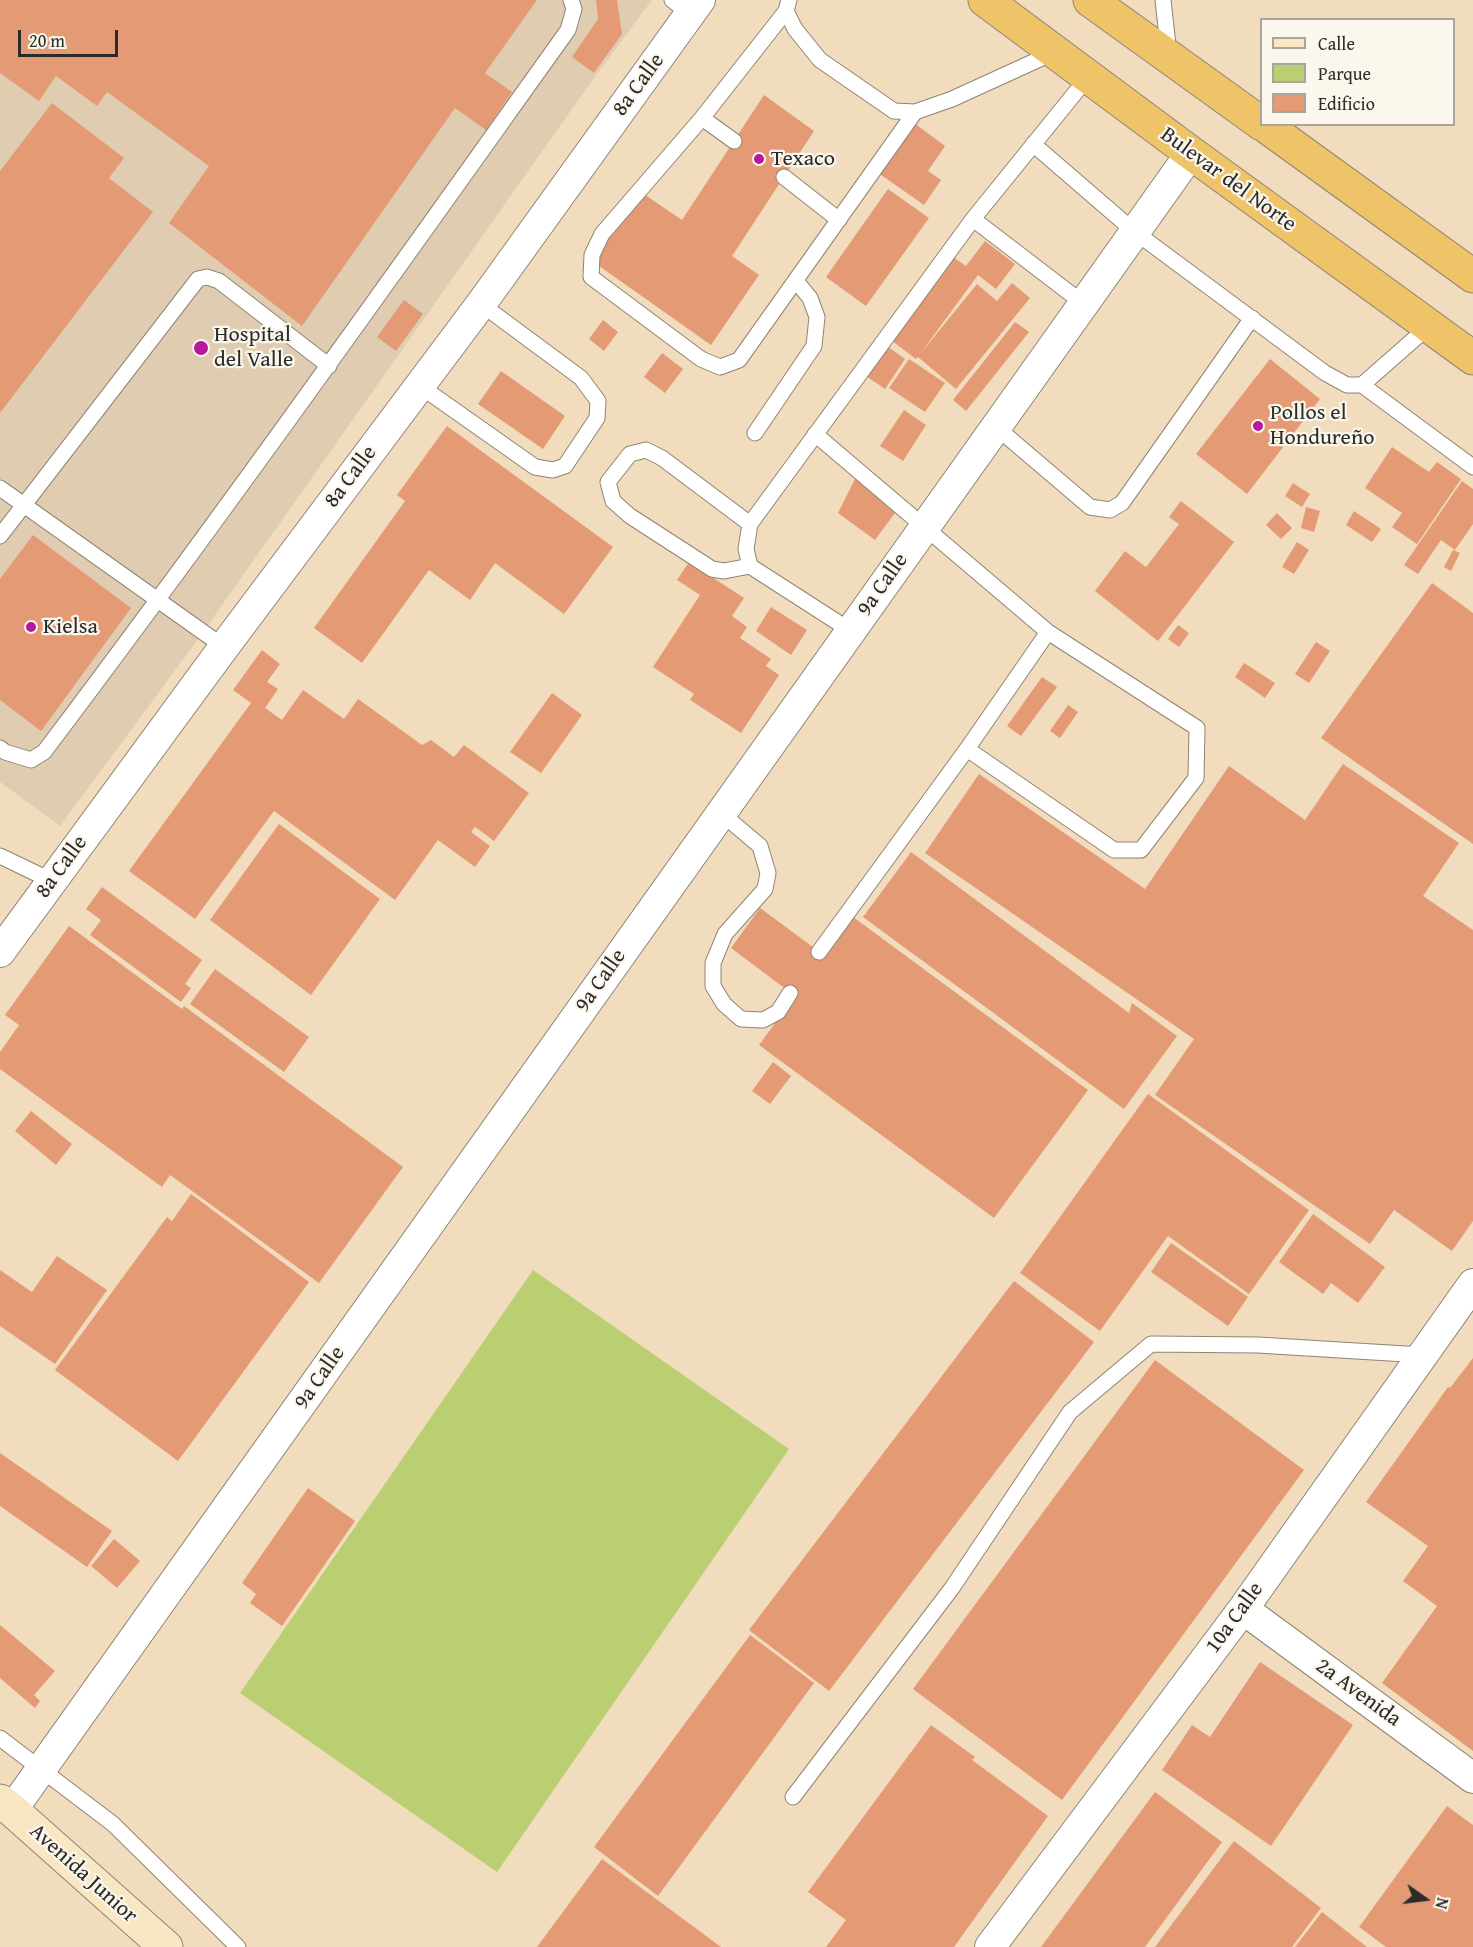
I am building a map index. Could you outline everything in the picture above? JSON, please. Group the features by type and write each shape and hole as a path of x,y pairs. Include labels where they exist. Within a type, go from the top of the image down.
{"highway":[{"name":"Bulevar del Norte","path":"985,0 1473,358"},
{"path":"1090,0 1260,123"},
{"path":"1265,126 1473,276"}],"main road":[{"name":"Avenida Junior","path":"6,1806 166,1947"}],"street":[{"name":"8a Calle","path":"0,952 224,647 481,304 687,5"},
{"name":"9a Calle","path":"6,1806 41,1769 1191,153"},
{"name":"10a Calle","path":"990,1947 1243,1609 1473,1284"},
{"name":"2a Avenida","path":"1243,1609 1473,1778"}],"lane":[{"path":"0,748 5,752 31,760 44,752 159,601 567,30 574,9 572,0"},
{"path":"1163,0 1169,57"},
{"path":"787,5 702,118 602,234 592,255 591,277 701,359 720,367 739,360 915,112"},
{"path":"787,5 795,29 820,60 894,111 915,112 952,99 1055,52"},
{"path":"750,566 746,549 750,524 973,219 1088,77"},
{"path":"702,118 734,141"},
{"path":"1033,144 1135,232 1325,373 1347,385 1362,385 1473,467"},
{"path":"784,177 839,220"},
{"path":"973,219 1084,304"},
{"path":"0,536 198,279 207,277 219,281 329,366"},
{"path":"755,433 814,346 817,317 810,298 796,281"},
{"path":"420,386 535,467 553,470 566,466 597,418 598,401 581,378 481,304"},
{"path":"996,427 1090,507 1110,510 1122,503 1252,318"},
{"path":"1362,385 1428,327"},
{"path":"815,434 1048,632 1197,728 1196,778 1141,850 1114,850 968,749"},
{"path":"750,524 662,458 646,450 630,454 608,482 613,501 630,516 712,569 724,571 750,566 851,631"},
{"path":"0,488 224,647"},
{"path":"819,952 968,749 1048,632"},
{"path":"721,813 760,846 768,873 765,889 725,934 714,963 713,986 724,1004 741,1019 763,1020 778,1012 790,993"},
{"path":"0,856 52,881"},
{"path":"793,1797 952,1588 1071,1412 1150,1344 1258,1345 1422,1355"},
{"path":"0,1738 113,1824 238,1947"}],"shaded area":[{"name":"Hospital del Valle","path":"0,0 652,0 596,75 196,642 60,826 0,782"}],"green space":[{"path":"533,1270 789,1449 497,1872 240,1693"}],"building":[{"path":"0,0 537,0 485,73 512,92 486,130 455,108 302,326 169,223 209,166 107,92 97,106 56,76 39,101 0,73"},
{"path":"596,0 617,0 622,34 594,73 572,57 598,19"},
{"path":"764,95 814,131 732,256 759,275 711,345 592,261 641,192 682,220"},
{"path":"52,103 124,158 109,178 153,212 0,413 0,171"},
{"path":"910,120 945,146 928,171 941,180 924,205 874,170"},
{"path":"888,189 929,218 866,306 826,277"},
{"path":"985,241 1015,264 996,289 978,275 920,354 977,284 997,301 1012,283 1030,298 956,389 918,357 916,359 888,338 950,255 966,266"},
{"path":"404,300 423,314 396,351 377,337"},
{"path":"603,320 618,332 604,351 589,339"},
{"path":"1015,322 1029,332 966,411 953,400"},
{"path":"887,346 905,359 885,389 866,376"},
{"path":"662,353 683,369 665,393 644,377"},
{"path":"909,359 945,383 925,412 889,388"},
{"name":"Pollos el Hondureño","path":"1270,359 1320,399 1247,494 1196,454"},
{"path":"501,371 565,416 543,449 478,404"},
{"path":"904,410 926,425 903,461 880,446"},
{"path":"447,426 613,547 564,614 495,563 470,600 429,570 362,663 314,628 405,501 397,495"},
{"path":"1392,447 1429,472 1437,462 1461,479 1417,544 1392,527 1402,513 1365,488"},
{"path":"856,477 898,509 875,540 838,513"},
{"path":"1462,481 1473,489 1473,524 1455,550 1441,540 1418,574 1404,565"},
{"path":"1293,483 1310,494 1302,507 1285,496"},
{"path":"1181,501 1234,542 1158,641 1095,591 1125,551 1146,567 1179,524 1169,517"},
{"path":"1306,507 1320,511 1314,532 1301,528"},
{"path":"1354,511 1381,529 1372,542 1346,525"},
{"path":"1277,513 1292,528 1281,539 1266,525"},
{"path":"33,535 131,608 41,731 0,700 0,579"},
{"path":"1297,542 1309,550 1294,574 1282,567"},
{"path":"1453,550 1460,553 1451,571 1444,567"},
{"path":"689,562 744,598 732,616 747,627 740,638 771,659 766,666 779,675 741,733 690,700 694,694 653,667 700,595 677,580"},
{"path":"1432,583 1473,613 1473,844 1321,738"},
{"path":"771,607 807,630 791,655 756,631"},
{"path":"1178,625 1189,633 1179,647 1168,639"},
{"path":"1316,642 1330,651 1309,683 1295,674"},
{"path":"262,650 280,664 267,682 278,689 265,708 282,720 303,690 344,719 358,699 422,745 431,740 454,757 464,745 529,793 494,841 475,827 471,832 490,846 475,867 438,840 395,900 274,811 195,919 129,871 251,703 233,690"},
{"path":"1244,663 1275,683 1265,698 1235,677"},
{"path":"1042,677 1057,687 1021,736 1007,726"},
{"path":"552,693 582,715 541,773 510,752"},
{"path":"1068,705 1078,712 1060,738 1050,731"},
{"path":"1343,764 1459,843 1423,896 1473,930 1473,1221 1452,1251 1394,1210 1370,1244 1155,1095 1194,1039 925,853 979,774 1145,889 1229,766 1305,820"},
{"path":"279,824 380,899 311,995 210,920"},
{"path":"911,852 1129,1013 1132,1003 1177,1036 1124,1109 863,917"},
{"path":"102,887 202,960 185,984 191,988 181,1002 90,935 101,920 86,909"},
{"path":"760,908 821,953 849,914 1088,1090 994,1218 759,1045 795,996 731,948"},
{"path":"69,926 182,1009 184,1006 403,1167 319,1283 170,1175 162,1187 0,1069 0,1052 19,1025 5,1015"},
{"path":"215,969 309,1037 284,1072 190,1004"},
{"path":"773,1062 791,1076 770,1104 752,1091"},
{"path":"1148,1094 1309,1210 1249,1294 1168,1236 1100,1331 1020,1273"},
{"path":"31,1111 72,1144 56,1165 15,1131"},
{"path":"191,1194 309,1282 178,1461 55,1370 167,1217 172,1221"},
{"path":"1313,1214 1385,1267 1358,1303 1331,1283 1323,1294 1279,1262"},
{"path":"1171,1243 1248,1297 1228,1326 1151,1272"},
{"path":"57,1256 107,1290 55,1364 0,1326 0,1270 32,1292"},
{"path":"1014,1281 1094,1342 829,1691 749,1630"},
{"path":"1473,1358 1473,1751 1382,1683 1437,1606 1403,1581 1428,1546 1366,1502 1448,1387 1450,1388"},
{"path":"1155,1360 1304,1470 1062,1800 913,1689"},
{"path":"0,1453 112,1531 87,1567 0,1506"},
{"path":"308,1488 355,1521 282,1626 250,1603 256,1594 242,1583"},
{"path":"114,1539 140,1561 117,1588 91,1566"},
{"path":"0,1625 55,1671 34,1695 40,1701 35,1708 0,1678"},
{"path":"750,1635 814,1683 658,1896 594,1847"},
{"path":"1260,1662 1353,1725 1271,1846 1162,1770 1192,1725 1210,1737"},
{"path":"931,1725 975,1757 972,1760 1048,1816 954,1947 826,1947 846,1920 808,1892"},
{"path":"1155,1792 1222,1842 1145,1947 1041,1947"},
{"path":"1447,1806 1473,1825 1473,1947 1386,1947 1359,1927"},
{"path":"1234,1841 1321,1908 1292,1947 1155,1947"},
{"path":"602,1859 721,1947 537,1947"},
{"path":"1322,1912 1367,1947 1295,1947"}],"place":[{"name":"Texaco","path":"759,159"},
{"name":"Hospital del Valle","path":"201,348"},
{"name":"Pollos el Hondureño","path":"1258,426"},
{"name":"Kielsa","path":"31,627"}]}
